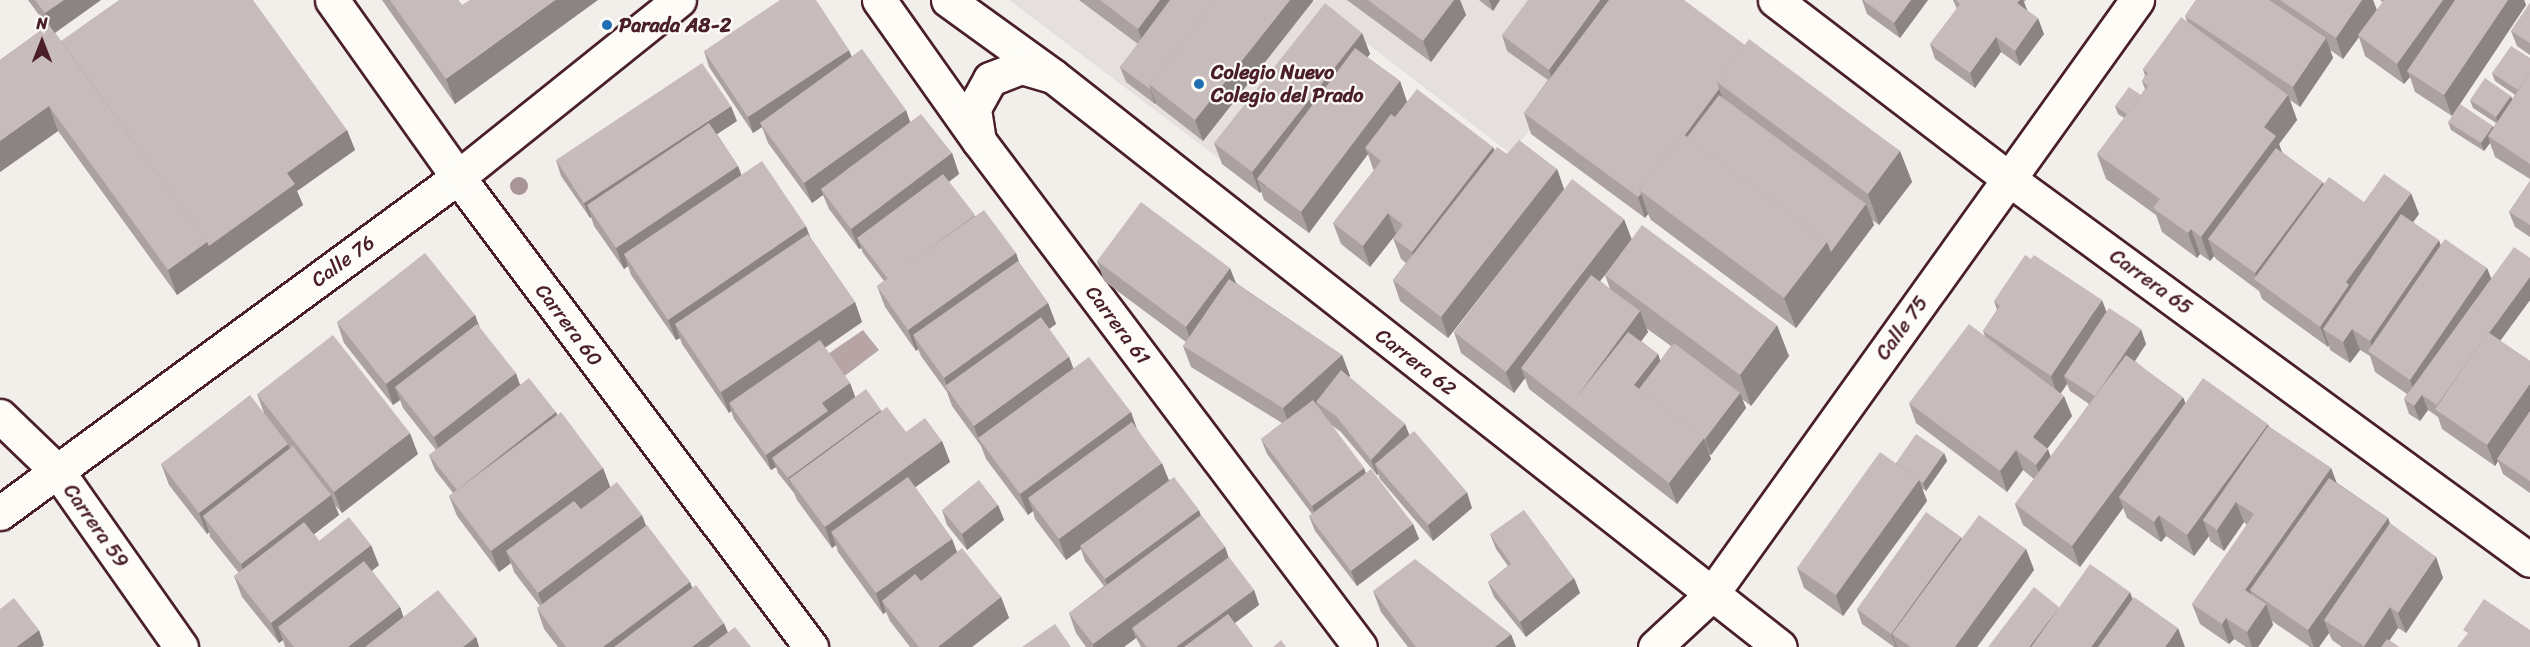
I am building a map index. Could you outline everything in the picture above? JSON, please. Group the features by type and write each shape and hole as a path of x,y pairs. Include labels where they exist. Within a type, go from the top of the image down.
{"street":[{"name":"Carrera 60","path":"332,0 458,177 811,647"},
{"name":"Calle 76","path":"0,513 458,177 679,0"},
{"name":"Carrera 61","path":"879,0 980,141 1360,647"},
{"name":"Carrera 62","path":"948,0 1053,76 1711,596 1780,647"},
{"name":"Carrera 65","path":"1775,0 2009,179 2530,560"},
{"name":"Calle 75","path":"1656,647 1711,596 2137,0"},
{"name":"Carrera 62","path":"980,141 974,108 990,79 1021,67 1053,76"},
{"name":"Carrera 59","path":"0,416 58,472 181,647"}],"shaded area":[{"name":"Colegio Nuevo Colegio del Prado","path":"1009,0 1628,0 1511,154 1330,15 1221,160"},
{"path":"863,330 879,350 842,378 825,356"}],"building":[{"path":"35,0 64,0 45,13"},
{"path":"119,0 253,0 347,130 287,173 295,184 209,246 61,41"},
{"path":"390,0 458,0 462,5 470,0 555,0 446,79"},
{"path":"780,0 816,0 849,50 748,117 704,51"},
{"path":"1100,0 1160,0 1138,29"},
{"path":"1170,0 1216,0 1149,84 1150,89 1120,67"},
{"path":"1216,0 1290,0 1195,120 1149,84"},
{"path":"1368,0 1454,0 1423,41"},
{"path":"1528,0 1600,0 1549,70 1502,35"},
{"path":"1609,0 1684,0 1745,45 1717,82 1719,89 1685,135 1682,133 1639,190 1641,194 1638,197 1524,113"},
{"path":"1863,0 1911,0 1894,23"},
{"path":"1956,0 2020,0 2017,3 2038,18 2015,51 1996,37 1970,73 1930,44 1960,4"},
{"path":"2196,0 2269,0 2326,38 2293,87 2185,16"},
{"path":"2280,0 2362,0 2336,38"},
{"path":"2384,0 2443,0 2397,64 2358,35"},
{"path":"2455,0 2508,0 2444,95 2407,71"},
{"path":"1325,3 1362,33 1252,172 1214,143"},
{"path":"2530,3 2530,43 2511,31"},
{"path":"2181,17 2288,95 2264,127 2276,136 2201,237 2191,229 2188,233 2153,208 2160,199 2097,154 2148,86 2142,81 2148,73 2143,69"},
{"path":"49,25 207,242 168,270 49,106 0,141 0,60"},
{"path":"1749,39 1900,151 1868,194 1717,82"},
{"path":"2511,46 2530,58 2530,73 2518,90 2492,73"},
{"path":"1355,48 1400,81 1301,212 1257,179"},
{"path":"862,49 906,110 804,183 760,123"},
{"path":"702,63 731,106 584,203 556,160"},
{"path":"2530,73 2530,164 2488,136"},
{"path":"2485,78 2511,96 2496,117 2470,100"},
{"path":"2129,87 2141,95 2127,114 2115,106"},
{"path":"1417,89 1493,147 1412,252 1393,238 1403,225 1388,213 1363,246 1333,223 1381,161 1365,148 1391,114 1395,117"},
{"path":"1719,95 1866,204 1831,252 1827,242 1687,137"},
{"path":"2460,104 2493,126 2481,143 2448,122"},
{"path":"921,114 952,153 851,229 821,189"},
{"path":"709,123 738,166 616,248 587,205"},
{"path":"1682,133 1827,242 1784,298 1639,190"},
{"path":"1519,140 1557,169 1441,317 1393,280 1497,147 1507,154"},
{"path":"2276,148 2323,182 2255,273 2208,239"},
{"path":"762,161 806,226 668,320 624,254"},
{"path":"943,174 975,215 888,279 857,238"},
{"path":"2384,174 2411,193 2346,282 2349,285 2320,327 2254,279 2329,177 2364,202"},
{"path":"1572,179 1624,219 1506,372 1454,332"},
{"path":"2530,181 2530,225 2509,212"},
{"path":"1141,202 1230,268 1186,327 1097,261"},
{"path":"984,210 1016,253 908,330 877,286"},
{"path":"2401,214 2439,240 2370,341 2352,329 2343,342 2323,329"},
{"path":"1642,225 1777,325 1740,375 1605,275"},
{"path":"808,234 855,302 721,392 675,324"},
{"path":"2445,239 2487,268 2410,380 2368,351"},
{"path":"2514,247 2530,258 2530,277 2437,405 2422,395 2414,406 2404,399"},
{"path":"425,253 475,315 386,384 337,322"},
{"path":"2025,255 2031,259 2034,255 2102,300 2051,376 1983,331 2000,306 1994,301"},
{"path":"1018,261 1048,303 944,378 913,335"},
{"path":"1591,275 1640,311 1575,399 1628,332 1658,354 1634,385 1704,438 1669,483 1521,368"},
{"path":"1229,279 1342,355 1283,408 1183,346"},
{"path":"2109,308 2141,329 2095,396 2064,376"},
{"path":"1041,317 1069,357 974,426 945,386"},
{"path":"477,324 516,373 434,437 395,387"},
{"path":"1969,324 2064,396 2033,437 2048,449 2036,465 2016,450 2000,471 1909,403"},
{"path":"2488,332 2530,361 2530,384 2487,445 2435,409"},
{"path":"333,335 410,433 334,492 257,394"},
{"path":"820,340 850,383 822,403 828,411 766,455 729,403"},
{"path":"1674,343 1740,393 1705,439 1639,389"},
{"path":"2126,355 2183,397 2072,546 2015,504"},
{"path":"1089,357 1131,412 1020,494 978,438"},
{"path":"1341,370 1405,424 1371,460 1336,416 1316,402"},
{"path":"529,378 556,412 457,490 429,455"},
{"path":"2203,378 2268,424 2187,535 2159,515 2154,522 2119,497"},
{"path":"866,389 881,410 788,478 772,458"},
{"path":"250,395 288,444 199,513 161,464"},
{"path":"1313,400 1364,468 1312,506 1261,439"},
{"path":"887,407 906,432 925,418 942,441 825,527 789,479"},
{"path":"2530,411 2530,481 2497,459"},
{"path":"561,412 603,468 491,551 449,496"},
{"path":"1132,422 1162,463 1059,539 1028,498"},
{"path":"2268,426 2331,468 2245,590 2266,604 2247,632 2226,618 2222,624 2192,604 2254,514 2236,502 2217,530 2203,520"},
{"path":"1414,431 1467,492 1428,525 1375,464"},
{"path":"1916,434 1944,453 1923,483 1896,463"},
{"path":"293,446 331,495 241,564 203,516"},
{"path":"1880,452 1919,480 1836,595 1797,568"},
{"path":"1371,469 1413,524 1351,571 1309,516"},
{"path":"908,477 952,539 876,593 831,532"},
{"path":"1174,477 1199,510 1105,579 1080,546"},
{"path":"2329,478 2388,518 2308,630 2250,590"},
{"path":"979,480 998,505 962,534 942,510"},
{"path":"617,482 642,515 538,593 506,551 574,501 581,509"},
{"path":"1524,510 1574,578 1520,622 1488,582 1511,564 1490,534"},
{"path":"1926,512 1961,537 1891,634 1857,609"},
{"path":"1201,515 1225,547 1093,644 1069,613"},
{"path":"1979,515 2026,549 1955,647 1911,647 1892,634"},
{"path":"349,517 371,545 271,623 234,576 304,522 319,541"},
{"path":"2390,523 2436,557 2398,613 2390,607 2364,646 2324,620"},
{"path":"647,525 690,582 603,647 566,647 537,608"},
{"path":"962,548 1001,597 938,647 919,647 882,601 915,574 921,581"},
{"path":"1229,557 1254,590 1176,647 1147,647 1132,628"},
{"path":"1415,559 1511,634 1495,647 1416,647 1373,591"},
{"path":"364,561 400,607 348,647 294,647 278,627"},
{"path":"2090,564 2130,592 2091,647 2031,647"},
{"path":"696,585 724,623 692,647 614,647"},
{"path":"2034,587 2059,607 2029,647 1988,647"},
{"path":"438,590 476,637 463,647 365,647"},
{"path":"2134,597 2178,628 2165,647 2098,647"},
{"path":"14,598 39,630 16,647 0,647 0,609"},
{"path":"2484,599 2530,630 2530,647 2457,647 2468,633 2463,630"},
{"path":"1228,614 1253,647 1184,647"},
{"path":"1055,624 1071,647 1022,647"},
{"path":"735,627 751,647 708,647"},
{"path":"2387,639 2399,647 2381,647"},
{"path":"1281,640 1286,647 1273,647"}],"place":[{"name":"Parada A8-2","path":"607,25"},
{"name":"Colegio Nuevo Colegio del Prado","path":"1199,84"}]}
